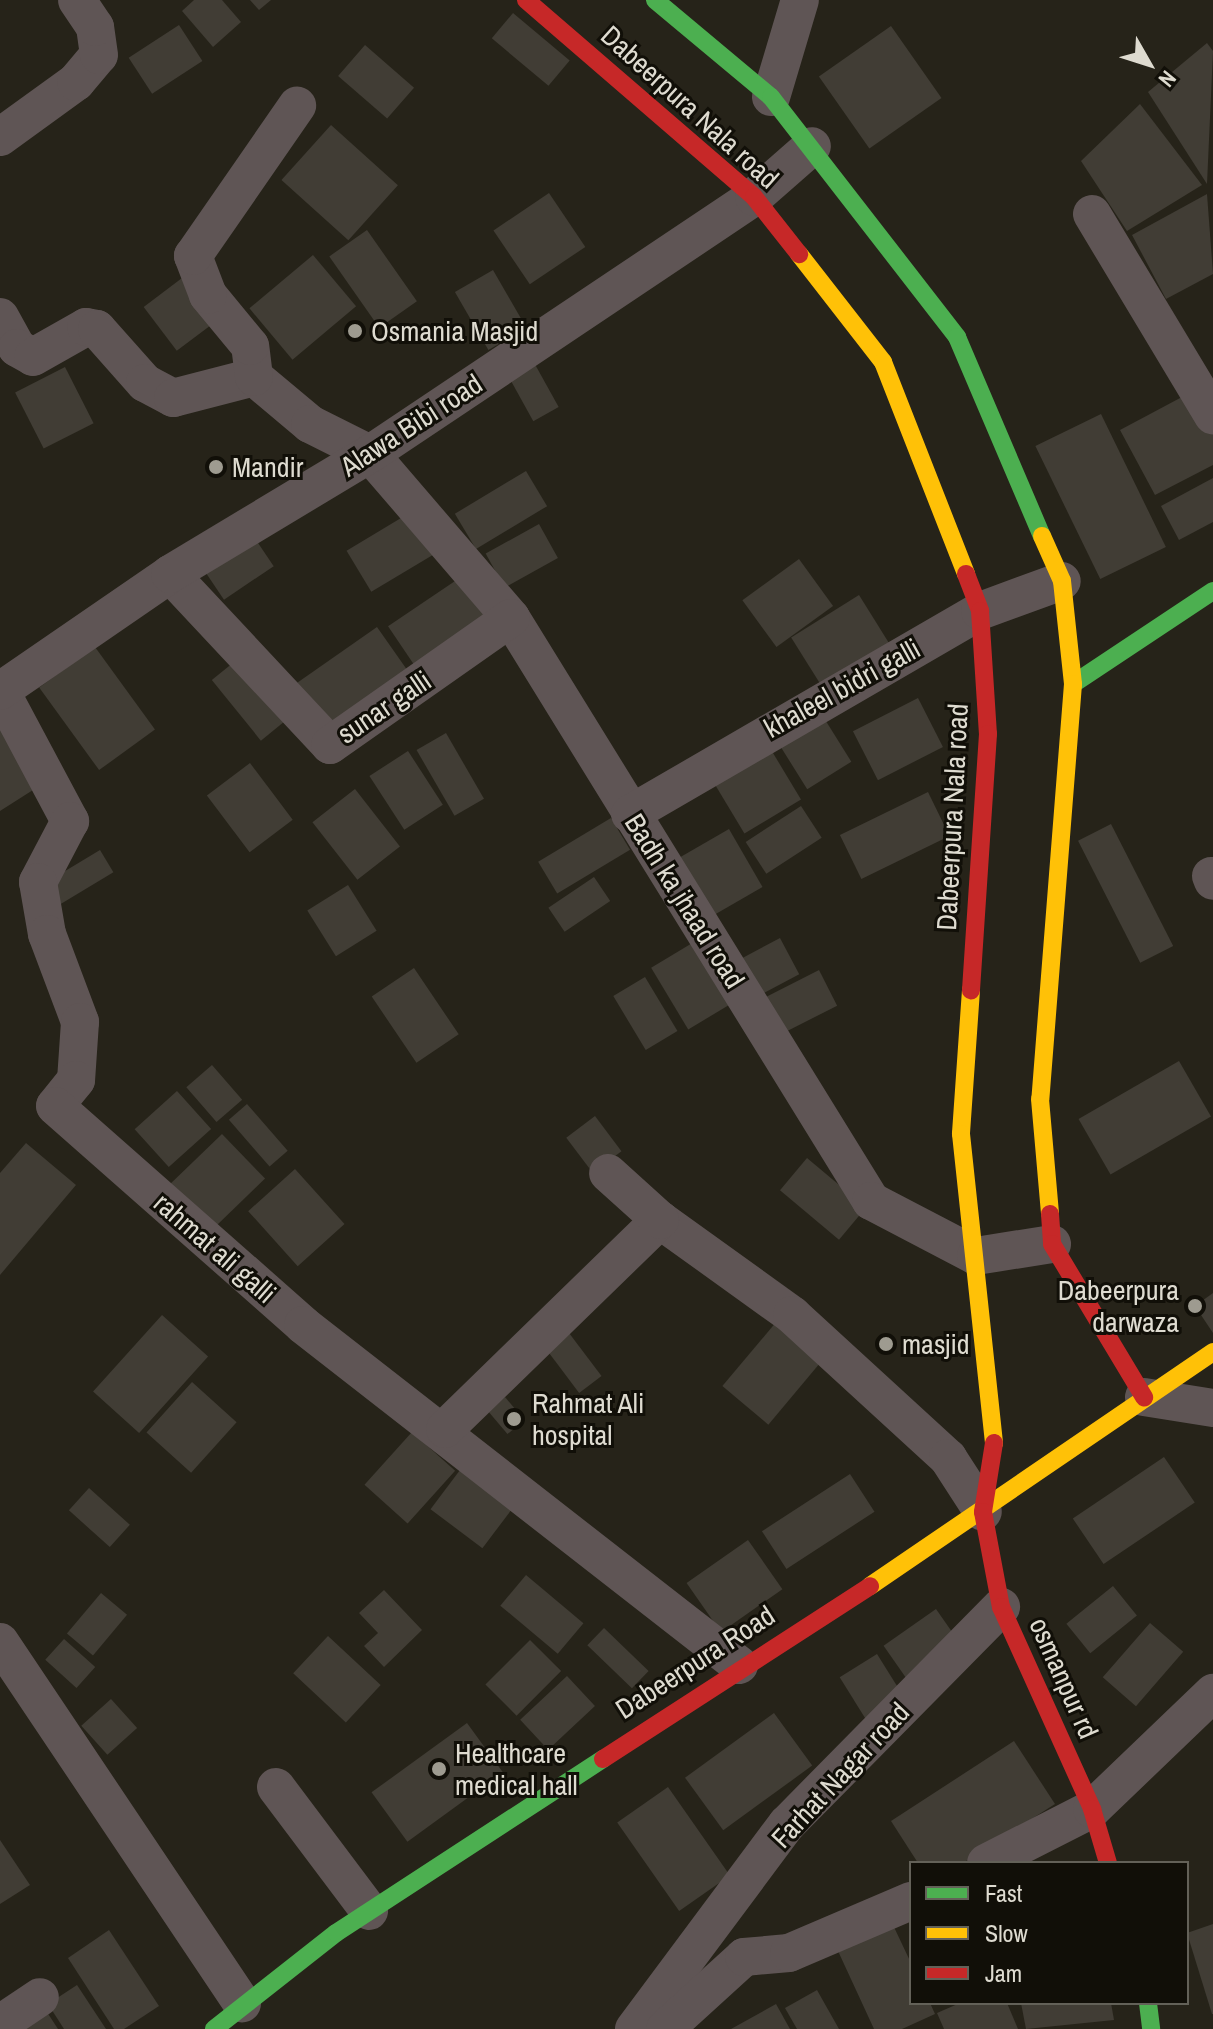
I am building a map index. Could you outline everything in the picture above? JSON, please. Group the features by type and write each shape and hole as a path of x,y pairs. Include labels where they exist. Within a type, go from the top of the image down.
{"street":[{"path":"0,137 76,82 99,55 95,27 77,0"},
{"name":"Dabeerpura Nala road","path":"526,0 754,197 883,362 980,611 988,734 961,1134 993,1383 994,1452 983,1512"},
{"name":"Dabeerpura Nala road","path":"655,0 771,97 957,337 1062,581 1073,684 1040,1099 1052,1244 1144,1397"},
{"path":"771,97 800,0"},
{"path":"297,106 193,256 208,295 250,346 254,377 310,424 370,454"},
{"name":"Alawa Bibi road","path":"0,691 170,574 370,454 754,197 812,146"},
{"path":"1092,214 1213,415"},
{"path":"0,317 17,348 33,357 86,327 97,329 145,383 173,398 254,377"},
{"name":"Badh ka jhaad road","path":"370,454 511,618 871,1201 976,1256"},
{"name":"sunar galli","path":"170,574 330,745 511,618"},
{"name":"khaleel bidri galli","path":"630,814 980,611 1062,581"},
{"path":"1073,684 1213,591"},
{"name":"rahmat ali galli","path":"0,691 70,821 38,882 47,934 80,1022 76,1080 55,1106 303,1325 445,1429 739,1665"},
{"path":"608,1173 660,1220 792,1315 948,1458 983,1512"},
{"path":"445,1429 660,1220"},
{"path":"976,1256 1052,1244"},
{"name":"Dabeerpura Road","path":"214,2029 242,2003 369,1911 739,1665 983,1512 1144,1397 1213,1352"},
{"path":"1144,1397 1213,1408"},
{"name":"osmanpur rd","path":"983,1512 1001,1607 1092,1809 1107,1861"},
{"name":"Farhat Nagar road","path":"634,2029 787,1824 1001,1607"},
{"path":"0,1642 242,2003"},
{"path":"990,1861 1092,1809 1213,1693"},
{"path":"276,1787 369,1911"},
{"path":"665,2029 744,1957 789,1953 909,1902"},
{"path":"1148,2005 1151,2029"}],"building":[{"path":"194,0 222,0 241,22 213,47 182,11"},
{"path":"250,0 271,0 259,10"},
{"path":"513,13 570,61 548,86 492,38"},
{"path":"179,25 202,61 152,94 129,58"},
{"path":"891,26 941,98 869,149 819,76"},
{"path":"1207,43 1213,51 1207,184 1148,92"},
{"path":"365,45 414,88 387,119 338,76"},
{"path":"1140,104 1202,185 1127,231 1081,161"},
{"path":"331,125 398,185 348,240 281,180"},
{"path":"549,193 585,247 530,284 493,230"},
{"path":"1207,194 1213,274 1166,299 1132,235"},
{"path":"367,230 417,301 379,328 329,256"},
{"path":"313,255 356,306 292,360 249,308"},
{"path":"493,270 526,328 488,350 455,292"},
{"path":"186,275 219,319 177,351 144,307"},
{"path":"532,359 559,407 533,421 507,373"},
{"path":"65,367 94,423 44,449 15,392"},
{"path":"1197,389 1213,419 1213,465 1155,495 1120,430"},
{"path":"1101,414 1166,547 1100,579 1035,446"},
{"path":"526,471 547,506 476,549 455,514"},
{"path":"1213,478 1213,522 1179,540 1161,506"},
{"path":"416,509 441,550 371,592 347,551"},
{"path":"539,524 558,558 505,588 486,554"},
{"path":"248,528 274,566 224,600 198,562"},
{"path":"799,559 833,606 776,647 742,600"},
{"path":"461,577 493,625 420,674 388,626"},
{"path":"859,595 890,644 822,687 791,637"},
{"path":"377,627 409,673 327,730 295,684"},
{"path":"95,647 155,730 99,770 39,688"},
{"path":"239,658 288,719 261,741 212,680"},
{"path":"918,698 943,747 878,780 853,731"},
{"path":"819,710 851,762 807,789 775,738"},
{"path":"0,719 44,783 0,811"},
{"path":"446,733 484,799 455,816 417,750"},
{"path":"767,743 801,800 744,834 710,777"},
{"path":"408,751 443,805 404,830 369,776"},
{"path":"250,763 293,820 250,852 207,795"},
{"path":"355,789 400,847 357,880 312,822"},
{"path":"928,792 949,836 861,879 840,835"},
{"path":"801,806 822,838 766,874 746,842"},
{"path":"611,818 630,850 557,893 538,862"},
{"path":"1111,824 1173,946 1140,963 1078,841"},
{"path":"729,829 762,887 707,919 674,861"},
{"path":"100,850 113,872 61,904 48,881"},
{"path":"594,877 610,901 565,932 548,908"},
{"path":"348,885 377,931 336,956 307,910"},
{"path":"780,938 799,974 754,998 735,962"},
{"path":"694,942 731,1004 688,1029 651,968"},
{"path":"414,968 459,1034 416,1063 372,997"},
{"path":"819,970 837,1006 777,1036 759,1000"},
{"path":"645,977 677,1031 646,1050 613,996"},
{"path":"1179,1061 1211,1116 1111,1174 1079,1119"},
{"path":"212,1065 242,1100 217,1122 186,1087"},
{"path":"177,1091 211,1129 169,1167 135,1129"},
{"path":"247,1104 288,1151 270,1167 229,1120"},
{"path":"595,1116 621,1151 593,1173 566,1138"},
{"path":"222,1134 265,1179 208,1234 164,1190"},
{"path":"26,1143 76,1185 0,1275 0,1173"},
{"path":"807,1158 866,1207 839,1240 780,1190"},
{"path":"295,1169 345,1224 298,1266 248,1211"},
{"path":"1213,1293 1213,1333 1195,1306"},
{"path":"162,1315 208,1356 139,1433 93,1392"},
{"path":"777,1321 823,1360 768,1425 722,1386"},
{"path":"566,1329 602,1376 579,1393 544,1346"},
{"path":"192,1382 237,1422 191,1473 146,1433"},
{"path":"505,1397 524,1420 507,1434 488,1411"},
{"path":"412,1432 455,1471 408,1524 364,1485"},
{"path":"1164,1457 1195,1503 1104,1564 1073,1519"},
{"path":"463,1466 515,1505 482,1548 431,1509"},
{"path":"850,1474 875,1512 786,1569 762,1531"},
{"path":"89,1488 130,1525 110,1547 69,1510"},
{"path":"748,1540 782,1589 721,1632 687,1583"},
{"path":"526,1575 583,1623 558,1654 500,1606"},
{"path":"1113,1586 1137,1616 1090,1653 1066,1624"},
{"path":"384,1590 422,1630 384,1667 364,1646 378,1633 359,1613"},
{"path":"101,1593 127,1615 93,1655 67,1634"},
{"path":"936,1609 958,1641 906,1678 884,1646"},
{"path":"1150,1623 1183,1652 1136,1706 1103,1677"},
{"path":"604,1628 649,1671 632,1688 587,1645"},
{"path":"328,1636 381,1685 346,1722 293,1673"},
{"path":"64,1639 95,1667 76,1688 45,1660"},
{"path":"530,1640 561,1671 517,1716 485,1685"},
{"path":"877,1654 905,1698 867,1721 840,1677"},
{"path":"567,1676 595,1706 548,1750 520,1720"},
{"path":"111,1699 137,1728 107,1755 81,1726"},
{"path":"774,1713 812,1766 723,1830 685,1778"},
{"path":"467,1723 503,1772 407,1842 372,1792"},
{"path":"1014,1741 1055,1804 966,1861 917,1861 891,1821"},
{"path":"668,1787 730,1875 679,1911 617,1823"},
{"path":"0,1840 30,1885 0,1904"},
{"path":"1213,1924 1213,2014 1189,1939 1189,1932"},
{"path":"893,1925 909,1959 909,2005 931,2005 935,2014 902,2029 874,2029 838,1951"},
{"path":"109,1930 159,2006 124,2029 114,2029 68,1958"},
{"path":"77,1985 106,2029 64,2029 48,2004"},
{"path":"817,1990 839,2029 797,2029 785,2008"},
{"path":"776,2004 790,2029 731,2029"},
{"path":"955,2005 1008,2005 1018,2029 944,2029 937,2013"},
{"path":"1021,2005 1111,2005 1114,2020 1026,2029"},
{"path":"43,2006 58,2029 8,2029"}],"traffic: fast":[{"path":"655,0 771,97 957,337 1042,536"},
{"path":"1073,684 1213,591"},
{"path":"214,2029 336,1933 603,1759"},
{"path":"1148,2005 1151,2029"}],"traffic: slow":[{"path":"799,254 883,362 966,574"},
{"path":"1042,536 1062,581 1073,684 1040,1099 1050,1214"},
{"path":"971,990 961,1134 994,1443"},
{"path":"870,1586 1213,1352"}],"traffic: jam":[{"path":"526,0 754,197 799,254"},
{"path":"966,574 980,611 988,734 971,990"},
{"path":"1050,1214 1052,1244 1144,1397"},
{"path":"994,1443 983,1512 1001,1607 1092,1809 1107,1861"},
{"path":"603,1759 870,1586"}],"place":[{"name":"Osmania Masjid","path":"355,331"},
{"name":"Mandir","path":"216,467"},
{"name":"Dabeerpura darwaza","path":"1195,1306"},
{"name":"masjid","path":"886,1344"},
{"name":"Rahmat Ali hospital","path":"514,1419"},
{"name":"Healthcare medical hall","path":"439,1769"}]}
